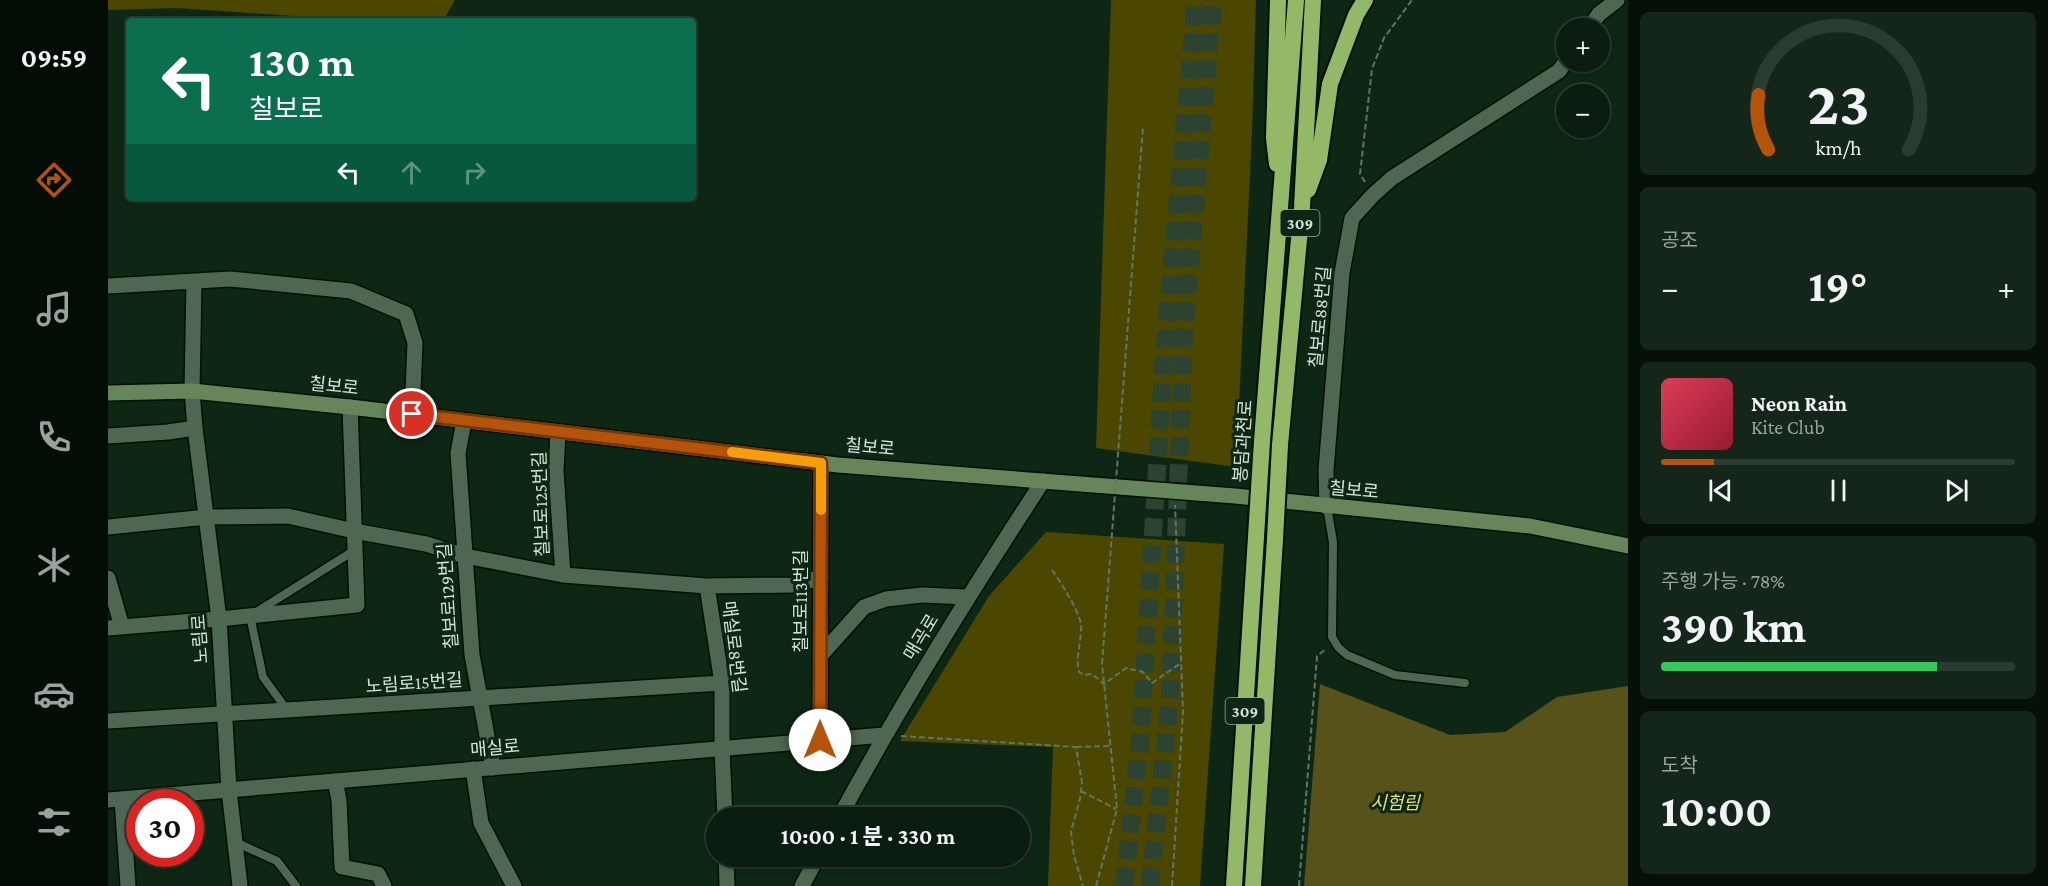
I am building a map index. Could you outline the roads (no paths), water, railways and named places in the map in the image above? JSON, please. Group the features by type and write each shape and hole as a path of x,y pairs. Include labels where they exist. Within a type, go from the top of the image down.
{"highway":[{"path":"1278,0 1274,138 1281,204"},
{"name":"봉담과천로","path":"1234,886 1262,441 1296,0"},
{"name":"봉담과천로","path":"1253,886 1280,445 1302,207 1313,0"},
{"path":"1302,207 1319,160 1329,84 1356,15 1365,0"}],"main road":[{"name":"칠보로","path":"108,393 192,391 412,414 821,463 1174,491 1530,526 1628,546"}],"street":[{"path":"1596,18 1617,0"},
{"name":"칠보로88번길","path":"1327,507 1326,470 1342,273 1352,218 1392,178 1557,72"},
{"path":"108,286 230,279 351,291 405,314 415,343 412,414"},
{"name":"노림로","path":"194,282 192,391 219,619 229,790 240,886"},
{"path":"108,578 115,628 357,605 350,407"},
{"name":"칠보로129번길","path":"464,421 458,453 472,655 493,768"},
{"path":"108,436 195,428"},
{"name":"칠보로125번길","path":"558,432 556,471 563,574"},
{"name":"칠보로113번길","path":"820,740 821,463"},
{"name":"매곡로","path":"845,807 884,735 967,597 1043,481"},
{"path":"108,527 207,517 288,516 426,544 465,556 563,574 707,586 795,585 821,576"},
{"name":"매실로8번길","path":"707,586 722,683 725,807"},
{"path":"821,655 864,607 886,599 922,595 967,597"},
{"name":"노림로15번길","path":"108,721 722,683"},
{"name":"매실로","path":"115,800 884,735"},
{"path":"473,769 481,824 514,886"},
{"path":"335,781 339,800 342,867 378,874 384,886"},
{"path":"115,800 128,886"},
{"path":"727,867 728,886"},
{"path":"802,886 812,867"}],"lane":[{"path":"1327,507 1333,542 1331,619 1332,637 1335,641 1347,655 1395,675 1465,683"},
{"path":"288,710 263,677 250,616 355,550"},
{"path":"235,842 277,861 296,886"}],"tunnel":[{"path":"1124,886 1140,742 1164,357 1196,0"},
{"path":"1150,886 1170,697 1184,333 1213,0"}],"park label":[{"name":"시험림","path":"1395,803"}]}
